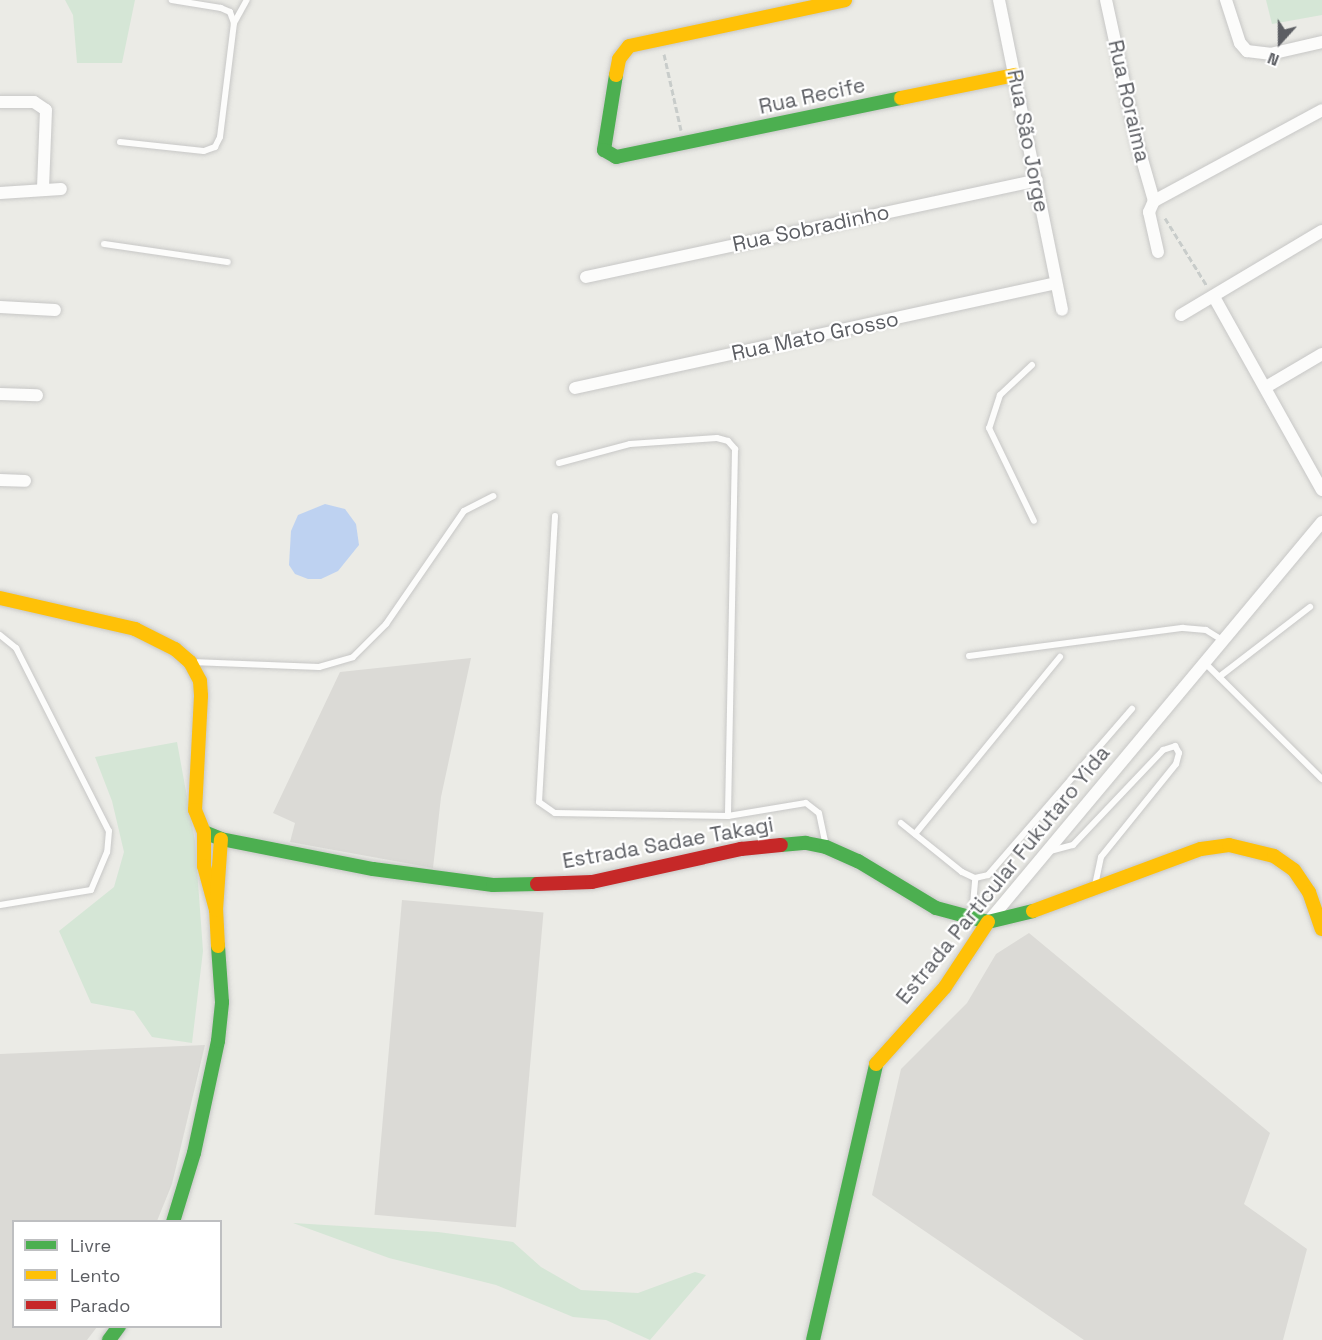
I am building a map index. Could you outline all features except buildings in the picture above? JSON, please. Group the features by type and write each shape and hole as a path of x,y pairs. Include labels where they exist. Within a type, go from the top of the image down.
{"street":[{"path":"661,41 845,0"},
{"name":"Rua São Jorge","path":"999,0 1062,310"},
{"name":"Rua Roraima","path":"1106,0 1137,142 1154,201 1149,212 1158,252"},
{"path":"1226,0 1240,44 1247,51 1270,54 1322,42"},
{"name":"Rua Recife","path":"661,41 630,46 619,59 603,143 604,150 616,157 1015,75"},
{"path":"0,102 34,102 46,110 43,189"},
{"path":"1154,201 1322,110"},
{"name":"Rua Sobradinho","path":"586,277 1037,180"},
{"path":"0,193 61,189"},
{"path":"1181,315 1322,231"},
{"name":"Rua Mato Grosso","path":"575,388 1055,283"},
{"path":"1214,297 1322,489"},
{"path":"0,307 55,310"},
{"path":"1266,387 1322,354"},
{"path":"0,394 37,395"},
{"path":"0,480 25,481"},
{"name":"Estrada Particular Fukutaro Yida","path":"813,1340 876,1063 885,1050 945,987 987,922 1322,522"},
{"path":"0,598 135,629 176,649 190,662 200,681 201,696 195,793 198,819 204,832 204,867 216,910"},
{"name":"Estrada Sadae Takagi","path":"204,832 221,839 373,870 493,885 592,882 781,843 826,847 936,908 987,922 1046,908 1201,849 1229,845 1274,856 1294,870 1309,892 1322,929"},
{"path":"173,1220 194,1153 218,1041 222,1002 216,910 221,839"}],"lane":[{"path":"172,0 221,8 230,12 234,23"},
{"path":"120,142 204,151 215,147 220,137 234,23 247,0"},
{"path":"104,244 228,262"},
{"path":"1032,364 1000,394 989,428 1034,521"},
{"path":"560,463 630,444 717,438 728,441 735,449 728,816"},
{"path":"190,662 235,661 319,667 353,657 386,624 464,511 493,496"},
{"path":"555,516 539,802 555,813 728,816 806,803 819,813 826,847"},
{"path":"1219,677 1310,607"},
{"path":"969,656 1183,628 1206,630 1222,640"},
{"path":"0,635 16,648 109,831 107,852 91,890 0,905"},
{"path":"915,834 1060,657"},
{"path":"1203,662 1322,779"},
{"path":"975,878 997,868 1132,708"},
{"path":"1046,852 1073,845 1163,750 1175,747 1179,753 1176,764 1101,857 1094,890"},
{"path":"901,823 975,878"},
{"path":"972,919 975,878"}],"path":[{"path":"661,41 685,144"},
{"path":"1154,201 1214,297"}],"shaded area":[{"path":"471,658 441,797 433,868 290,842 295,823 273,813 340,672"},
{"path":"402,900 543,912 516,1227 374,1215"},
{"path":"1029,933 1270,1133 1244,1204 1307,1249 1283,1340 1084,1340 872,1195 901,1069 967,1003 996,954"},
{"path":"205,1045 172,1184 157,1220 12,1220 12,1328 96,1328 87,1340 0,1340 0,1054"}],"green space":[{"path":"65,0 135,0 122,63 77,63 73,15"},
{"path":"1266,0 1322,0 1322,15 1272,24"},
{"path":"177,742 195,841 203,951 192,1043 152,1037 134,1011 91,1003 59,931 114,887 124,852 112,801 95,757"},
{"path":"293,1223 438,1232 513,1242 541,1267 581,1290 638,1293 695,1272 706,1275 650,1340 606,1320 573,1317 496,1285 389,1258"}],"water":[{"path":"325,504 345,509 356,524 359,545 338,571 321,579 308,579 295,574 289,565 291,531 298,515"}],"traffic: fast":[{"path":"616,75 604,150 616,157 901,98"},
{"path":"204,832 221,839 373,869 493,885 537,884"},
{"path":"781,845 806,843 826,847 858,861 936,908 988,922 1033,911"},
{"path":"174,1220 194,1153 218,1041 222,1002 218,946"},
{"path":"813,1340 876,1064"},
{"path":"109,1340 118,1328"}],"traffic: slow":[{"path":"616,75 619,59 629,46 845,0"},
{"path":"901,98 1015,75"},
{"path":"0,598 135,629 175,649 190,662 200,681 201,696 195,810 204,832 204,866 216,910"},
{"path":"218,946 216,910 221,839"},
{"path":"1033,911 1201,849 1229,845 1274,856 1294,870 1309,892 1322,929"},
{"path":"876,1064 945,987 988,922"}],"traffic: jam":[{"path":"537,884 592,882 741,849 781,845"}]}
